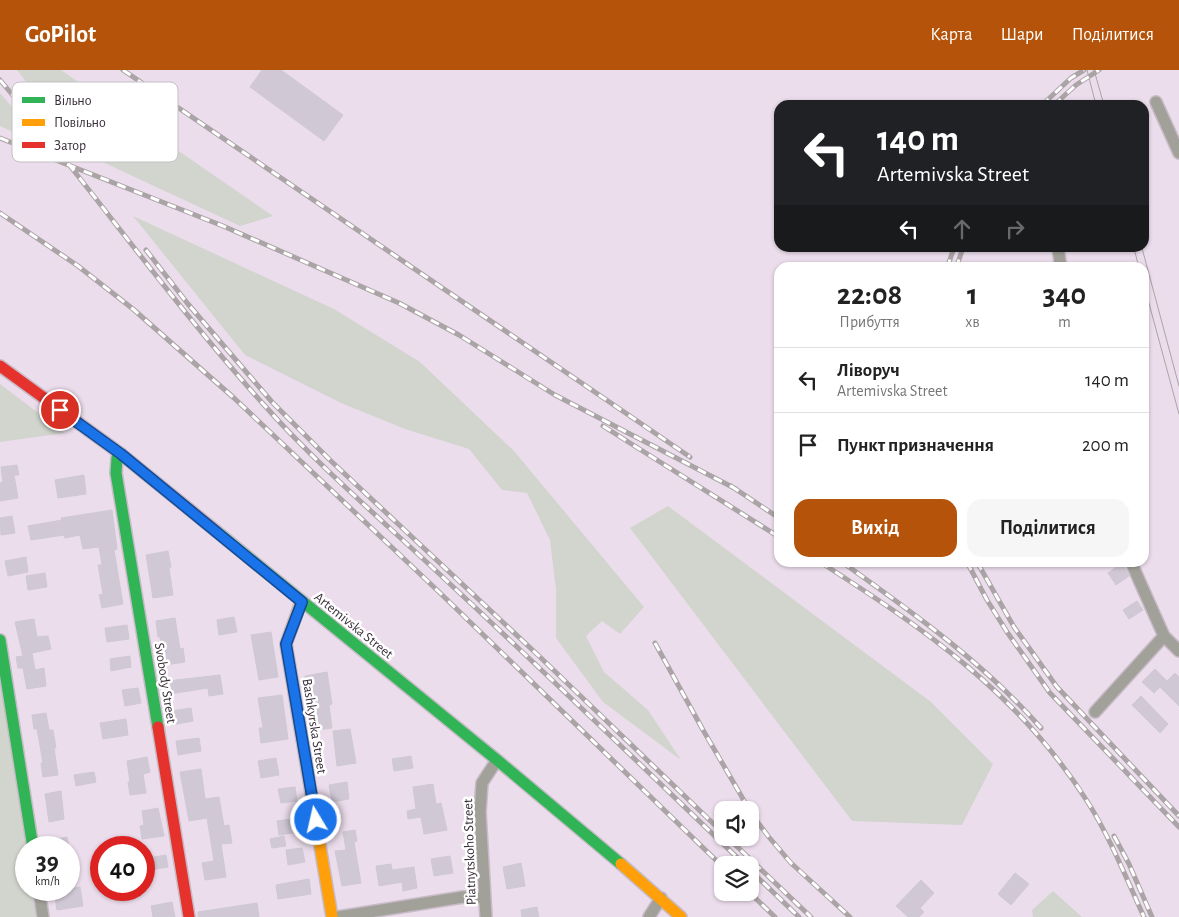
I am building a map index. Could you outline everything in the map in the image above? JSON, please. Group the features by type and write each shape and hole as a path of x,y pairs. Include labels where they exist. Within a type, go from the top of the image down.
{"street":[{"path":"1156,102 1179,153"},
{"name":"Artemivska Street","path":"0,366 121,454 498,760 681,917"},
{"name":"Svobody Street","path":"121,454 117,458 116,473 189,917"},
{"path":"1133,567 1164,636 1179,651"},
{"name":"Bashkyrska Street","path":"302,602 286,644 332,917"},
{"path":"1094,712 1164,636"},
{"path":"0,640 31,836"},
{"name":"Piatnytskoho Street","path":"486,917 480,812 482,784 498,760"},
{"path":"338,917 464,897 484,898"},
{"path":"649,917 661,898"},
{"path":"41,901 44,917"}],"shaded area":[{"path":"17,70 61,70 78,82 26,82"},
{"path":"0,93 12,107 12,131 0,126"},
{"path":"178,151 273,216 240,226 102,162 178,162"},
{"path":"133,216 334,309 420,362 514,451 644,607 620,634 602,621 586,636 604,672 648,710 681,760 603,702 556,638 556,590 550,540 527,493 502,490 469,449 405,429 341,403 245,355"},
{"path":"0,384 65,433 0,442"},
{"path":"668,506 931,702 993,764 962,825 852,821 630,528"},
{"path":"0,679 24,836 15,836 15,901 35,901 37,917 0,917"},
{"path":"1053,891 1082,917 1033,917 1032,910"}],"building":[{"path":"262,70 281,70 343,115 324,141 250,87"},
{"path":"17,465 19,475 14,475 18,498 0,501 0,483 3,482 1,467"},
{"path":"84,475 86,494 58,498 55,480"},
{"path":"112,510 117,549 114,550 123,604 102,608 99,595 103,594 98,565 102,565 99,547 83,549 80,535 65,538 64,535 31,540 28,526 62,520 61,518"},
{"path":"12,516 15,533 1,535 0,518"},
{"path":"168,551 173,595 153,598 146,555"},
{"path":"26,557 28,572 8,576 5,561"},
{"path":"1116,567 1124,567 1129,576 1116,585 1108,573"},
{"path":"45,573 47,587 28,590 26,576"},
{"path":"1137,601 1143,610 1129,619 1123,610"},
{"path":"234,617 237,632 219,635 217,620"},
{"path":"175,618 180,649 183,648 185,662 165,665 156,621"},
{"path":"34,619 37,637 48,636 51,649 32,653 35,670 44,668 46,686 27,689 23,668 18,668 16,657 23,656 15,622"},
{"path":"127,625 129,639 107,642 105,628"},
{"path":"271,632 278,677 259,680 251,635"},
{"path":"130,656 131,667 111,671 110,659"},
{"path":"1155,669 1167,681 1175,673 1179,677 1179,706 1160,687 1154,693 1142,682"},
{"path":"327,672 332,704 329,705 332,728 317,730 314,707 312,707 305,676"},
{"path":"220,675 223,694 209,696 208,688 170,694 168,681"},
{"path":"138,688 141,703 125,706 122,690"},
{"path":"282,695 288,739 261,743 259,728 263,728 258,698"},
{"path":"1141,696 1168,724 1160,733 1132,705"},
{"path":"191,708 193,721 172,725 170,711"},
{"path":"46,713 49,730 53,730 58,775 43,777 41,763 43,763 37,729 34,729 32,715"},
{"path":"126,719 128,735 103,739 100,723"},
{"path":"350,729 356,763 337,766 333,731"},
{"path":"199,738 201,751 178,755 176,741"},
{"path":"411,756 413,768 394,771 392,759"},
{"path":"147,757 150,772 143,774 146,793 130,795 127,761"},
{"path":"276,758 279,775 261,778 258,761"},
{"path":"201,769 205,799 219,797 224,826 229,825 232,843 221,844 226,877 205,880 202,863 214,861 207,818 189,821 180,772"},
{"path":"94,772 96,782 76,786 74,775"},
{"path":"347,782 349,799 332,802 329,785"},
{"path":"433,784 436,804 441,803 447,830 424,834 421,817 408,819 407,811 416,809 413,787"},
{"path":"295,787 297,801 281,803 278,789"},
{"path":"61,791 64,819 49,822 45,794"},
{"path":"158,808 164,836 142,836 140,826 144,825 142,811"},
{"path":"298,818 300,832 279,835 277,821"},
{"path":"355,830 357,841 354,842 361,883 342,886 335,851 346,850 343,832"},
{"path":"284,836 286,846 272,848 270,839"},
{"path":"302,848 305,862 288,865 286,850"},
{"path":"166,855 168,867 155,869 155,857"},
{"path":"450,856 453,873 434,876 431,859"},
{"path":"521,863 525,886 507,889 503,867"},
{"path":"391,864 392,870 414,867 417,888 403,891 402,882 379,886 376,866"},
{"path":"1015,873 1029,884 1011,905 998,894"},
{"path":"309,879 311,894 278,899 276,885"},
{"path":"921,880 934,893 920,908 924,912 919,917 908,917 896,906"},
{"path":"80,887 83,906 57,910 56,901 80,901"},
{"path":"172,902 175,917 153,917 151,906"},
{"path":"257,903 259,917 198,917 198,912"},
{"path":"537,907 539,917 522,917 521,910"}],"tram line":[{"path":"1087,70 1095,100"},
{"path":"1094,70 1103,100"},
{"path":"1135,252 1138,262"},
{"path":"1143,252 1146,262"},
{"path":"1149,274 1179,386"},
{"path":"1149,303 1179,414"}],"railway":[{"path":"123,70 141,82"},
{"path":"1047,100 1071,78 1084,70"},
{"path":"1060,100 1076,85 1099,70"},
{"path":"0,80 12,94"},
{"path":"178,108 690,457"},
{"path":"0,138 12,143"},
{"path":"61,162 223,226 399,303 459,335 555,395 736,489"},
{"path":"68,162 230,367 286,429 736,856"},
{"path":"0,213 78,266 133,309 234,398 438,591 714,858"},
{"path":"146,250 188,304 272,402 331,461 540,657 714,824"},
{"path":"949,262 953,252"},
{"path":"958,262 962,252"},
{"path":"603,426 774,534"},
{"path":"731,486 774,515"},
{"path":"828,567 933,639 967,666 1031,728 1060,763 1087,801 1103,829 1144,917"},
{"path":"849,567 946,639 995,681 1041,728"},
{"path":"970,567 1007,632 1050,693 1179,827"},
{"path":"980,567 1014,627 1057,687 1179,816"},
{"path":"655,643 753,816 791,863 850,917"},
{"path":"1114,836 1129,864 1152,917"},
{"path":"736,846 811,917"},
{"path":"759,879 799,917"},
{"path":"758,901 775,917"}],"traffic: fast":[{"path":"121,454 117,458 116,473 158,727"},
{"path":"216,531 497,760 621,864"},
{"path":"0,640 31,836"}],"traffic: slow":[{"path":"301,602 286,644 332,917"},
{"path":"621,864 681,917"}],"traffic: jam":[{"path":"0,366 121,454 216,531"},
{"path":"158,727 189,917"}],"route":[{"path":"60,410 121,454 302,602 286,644 316,820"}]}
